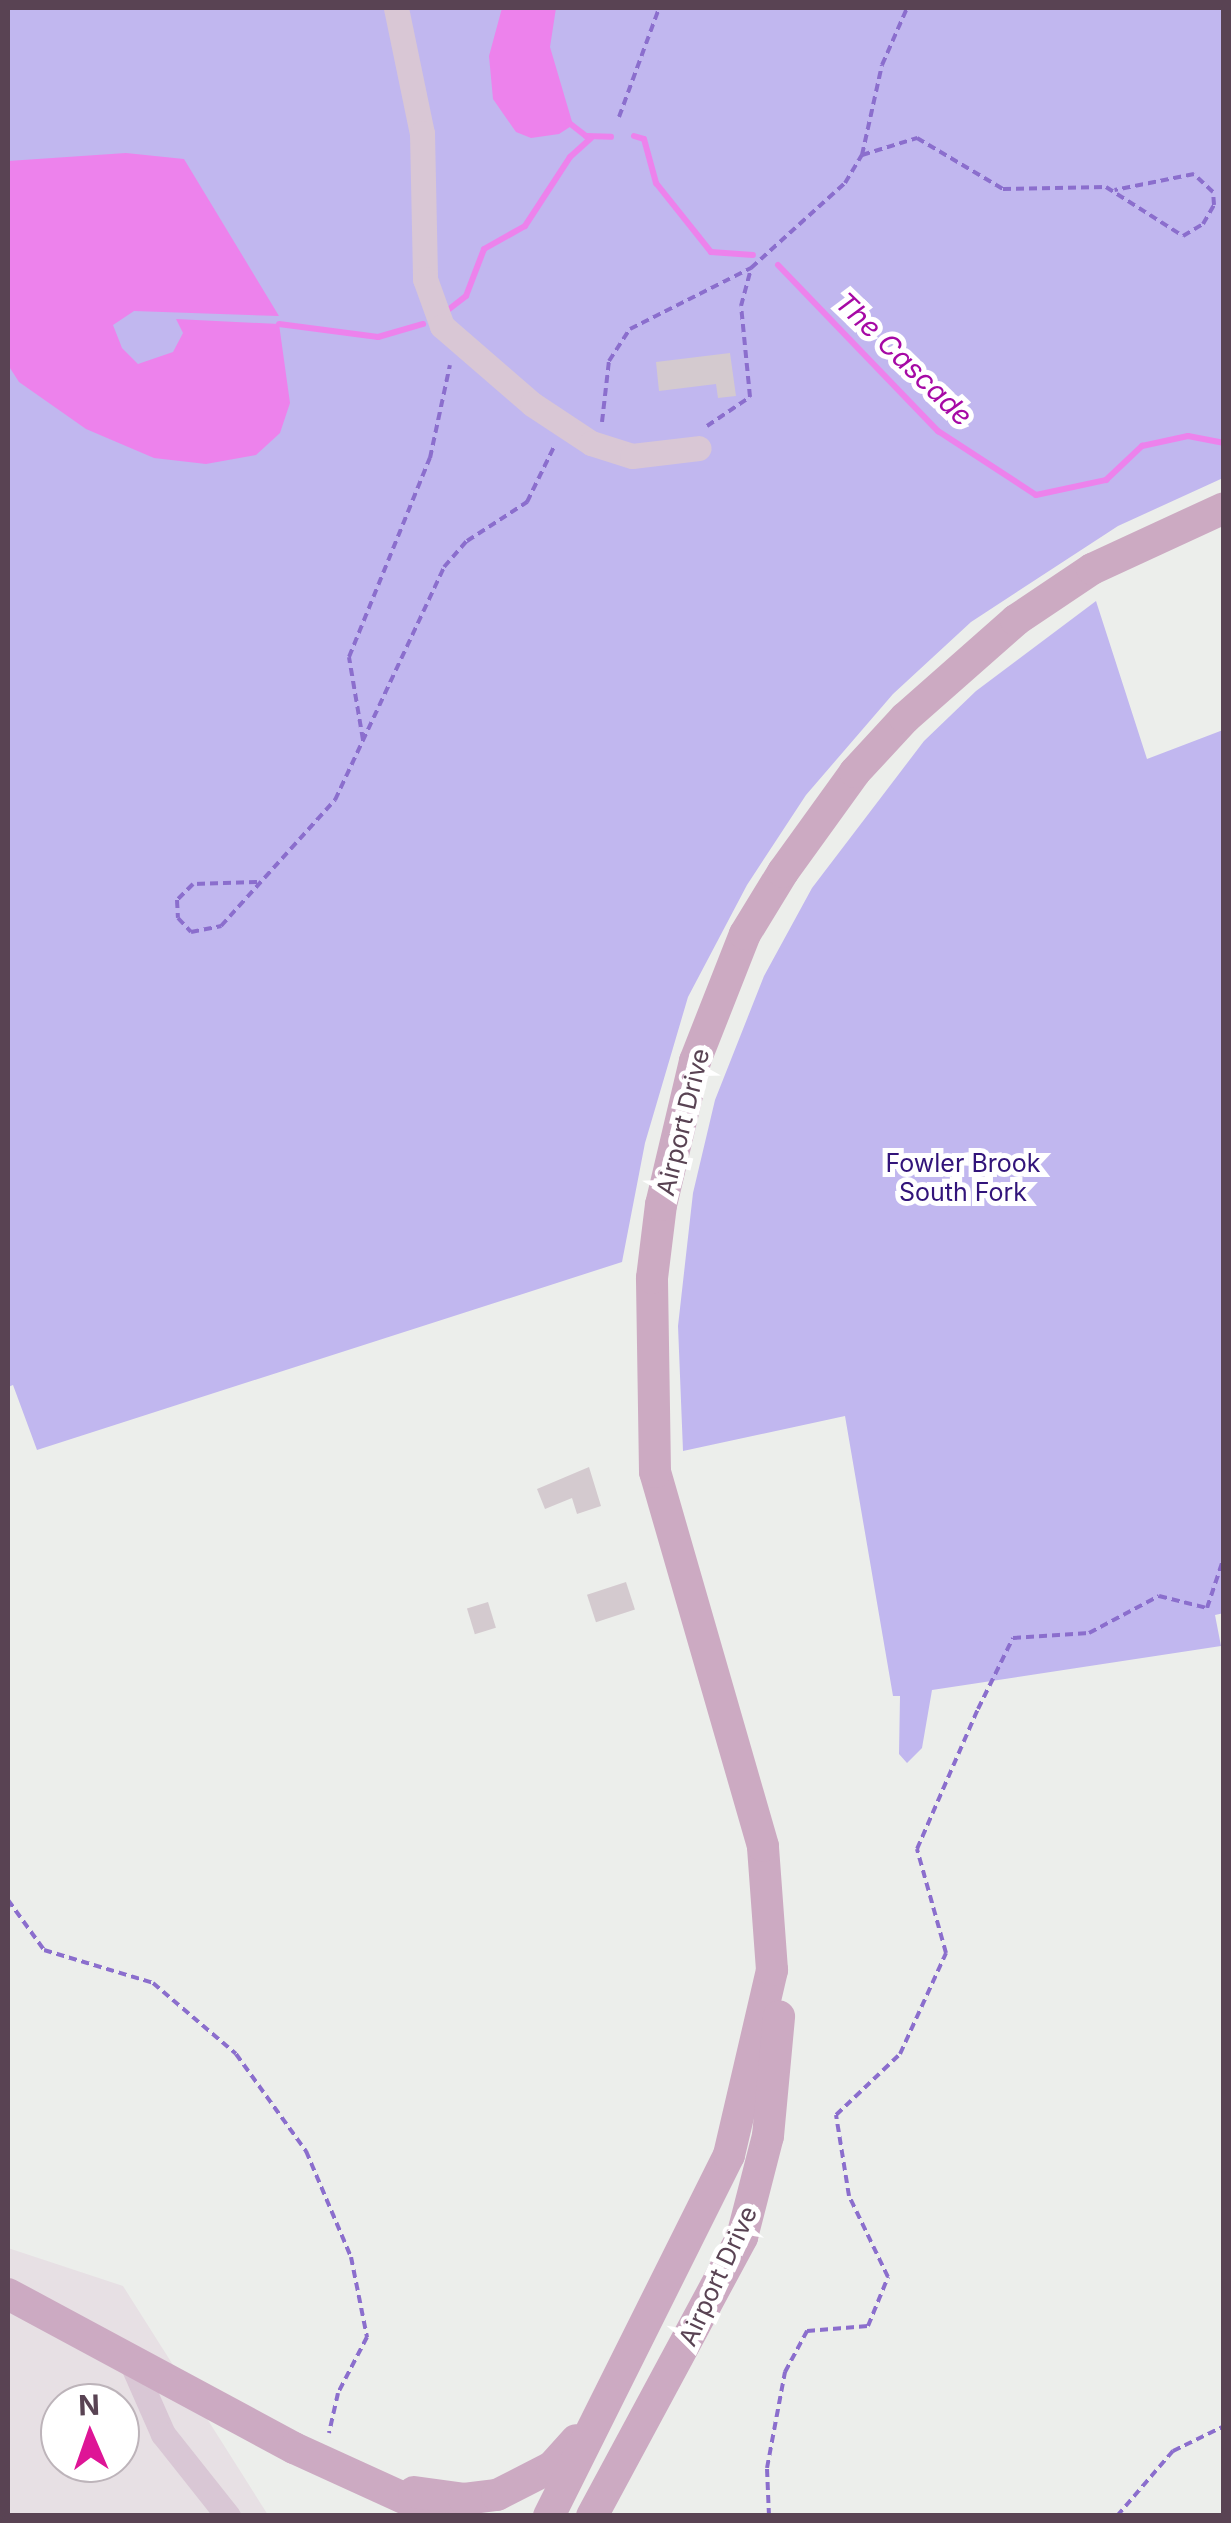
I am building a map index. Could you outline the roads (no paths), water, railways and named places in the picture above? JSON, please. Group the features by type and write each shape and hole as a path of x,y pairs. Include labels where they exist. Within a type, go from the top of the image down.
{"main road":[{"name":"Airport Drive","path":"592,2516 708,2307 759,2187 778,2057 763,1846 656,1472 652,1278 661,1204 695,1061 745,934 783,872 854,772 905,718 1016,620 1077,579 1224,508"},
{"name":"Airport Drive","path":"549,2516 728,2154 746,2098 771,1956"},
{"name":"Airport Drive","path":"8,2294 294,2448 401,2516"},
{"name":"Airport Drive","path":"294,2448 412,2492 464,2499 524,2486 579,2437 620,2375"},
{"name":"Airport Drive","path":"360,2473 442,2516"}],"lane":[{"path":"396,8 422,132 424,279 442,326 560,423 600,447 632,456 699,448"},
{"path":"130,2357 163,2434 228,2516"}],"waterway":[{"name":"The Cascade","path":"568,122 586,136 611,137"},
{"name":"The Cascade","path":"634,136 644,139 656,183 711,252 753,255"},
{"path":"448,310 466,296 484,249 525,226 570,157 591,138"},
{"name":"The Cascade","path":"778,265 938,431 1036,495 1106,480 1142,446 1188,436 1224,443"},
{"path":"279,324 378,337 423,324"}],"park label":[{"name":"Fowler Brook South Fork","path":"963,1178"}]}
